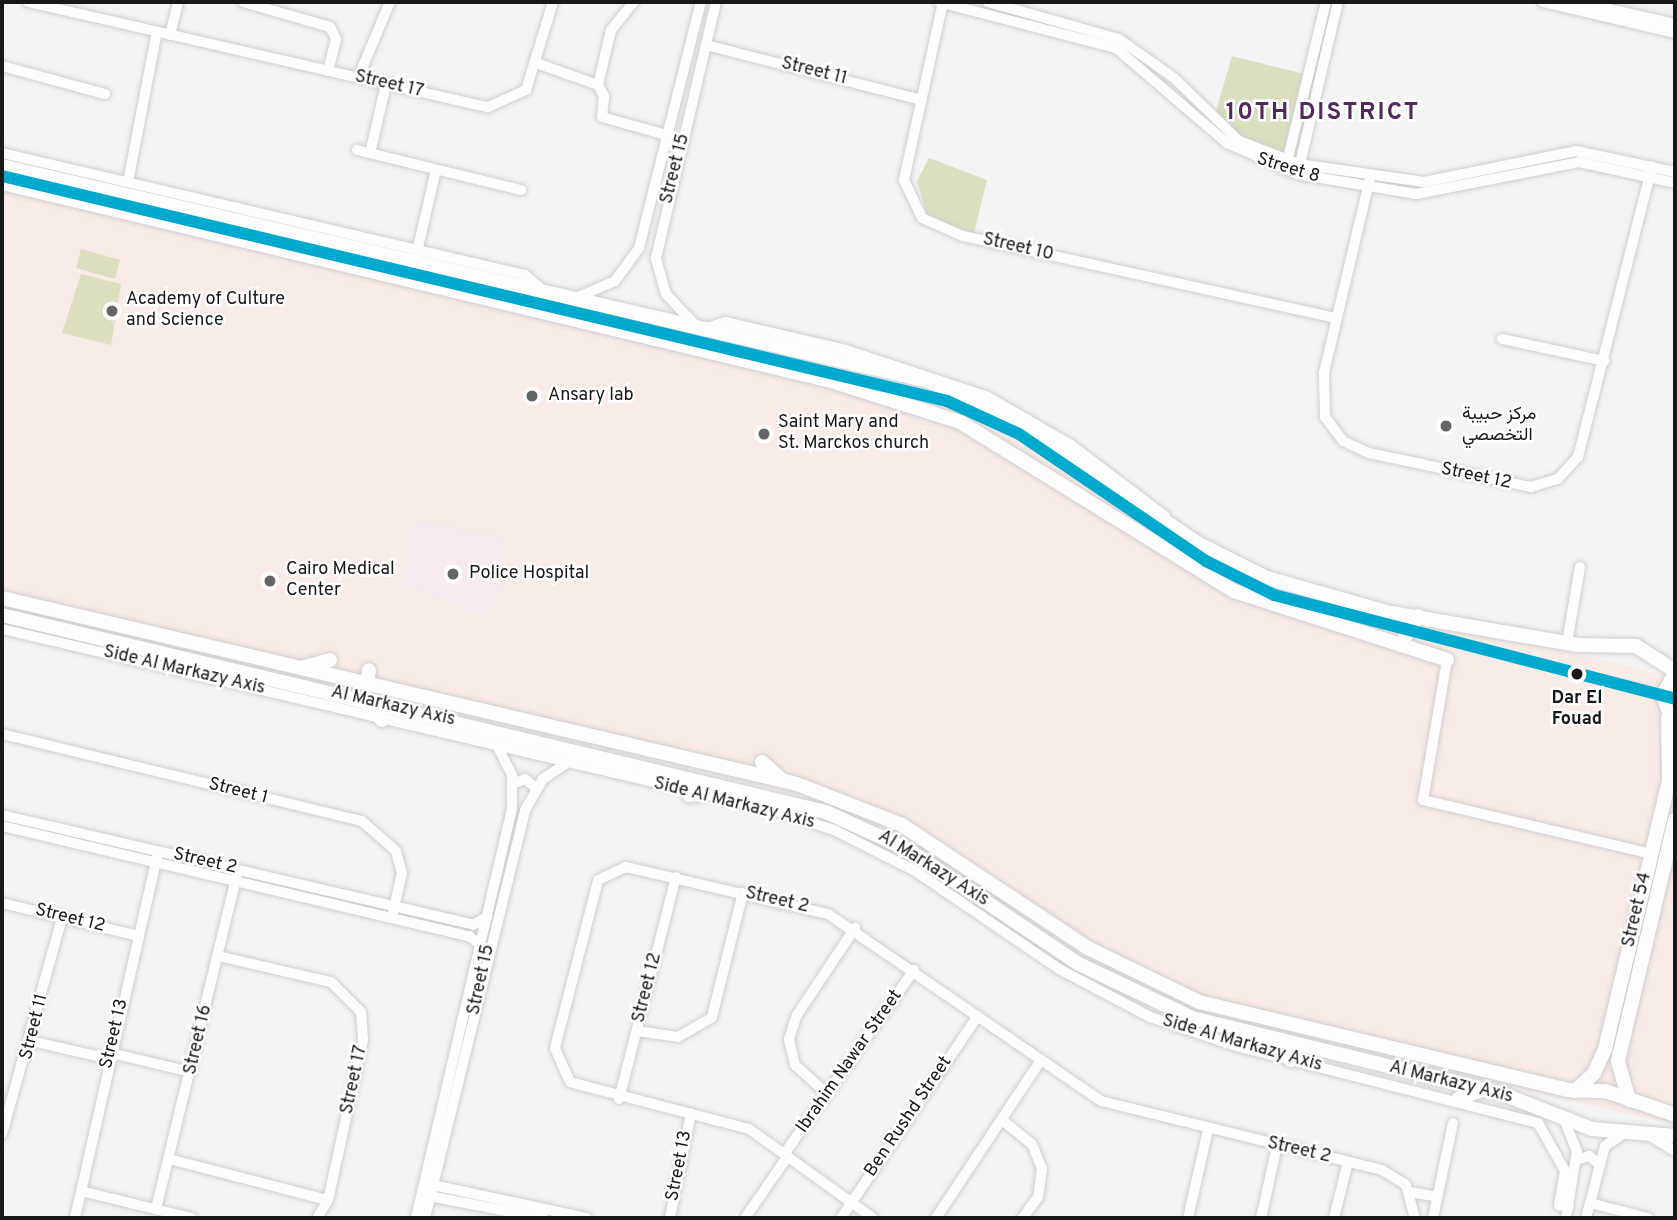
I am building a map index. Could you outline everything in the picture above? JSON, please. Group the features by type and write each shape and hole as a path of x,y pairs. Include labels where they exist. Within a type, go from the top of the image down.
{"main road":[{"path":"2,166 870,365 970,397 1055,444 1175,529 1291,587 1418,616 1567,643 1636,646 1675,672"},
{"path":"2,183 468,295 543,319 831,381 973,427 1211,579 1291,614 1447,660"},
{"path":"468,295 472,272"},
{"name":"Al Markazy Axis","path":"2,598 112,624 132,621 300,668 368,677 782,780 868,809 966,864 1125,969 1199,1002 1268,1021 1575,1091 1629,1100 1675,1115"},
{"path":"63,611 77,621 72,632"},
{"name":"Al Markazy Axis","path":"2,615 741,789 860,825 1139,995 1275,1041 1482,1090 1560,1112 1592,1129 1675,1136"},
{"path":"1400,645 1418,616"},
{"path":"112,624 107,634 120,644"},
{"path":"300,668 330,660"},
{"name":"Street 54","path":"1575,1091 1601,1061 1651,854 1673,761 1672,722 1662,695 1675,672"},
{"path":"364,700 382,720"},
{"path":"762,762 782,780"},
{"path":"689,795 741,789"},
{"name":"Street 54","path":"1629,1100 1618,1061 1675,820"},
{"path":"966,864 984,883 977,894"},
{"path":"1004,890 997,901 1015,921"},
{"path":"1268,1021 1289,1012"},
{"path":"1275,1041 1291,1060"},
{"path":"1601,1061 1618,1061"},
{"path":"1458,1099 1482,1090"}],"street":[{"name":"Street 17","path":"28,2 386,85 502,105 526,90 539,64 552,2"},
{"path":"170,35 178,2"},
{"path":"243,2 330,27 336,39 328,71"},
{"path":"358,78 390,2"},
{"path":"598,85 611,30 634,2"},
{"name":"Street 15","path":"578,297 615,281 634,261 670,136 701,2"},
{"name":"Street 15","path":"701,327 666,294 656,258 716,2"},
{"name":"Street 8","path":"942,2 1116,48 1227,143 1298,169 1368,184 1433,193 1563,163 1675,172"},
{"name":"Street 10","path":"942,2 904,180 913,207 936,227 1336,318"},
{"name":"Street 8","path":"988,2 1119,38 1174,78 1239,141 1286,166"},
{"path":"1286,166 1326,2"},
{"path":"1298,169 1338,2"},
{"path":"1543,2 1675,33"},
{"path":"1578,2 1675,24"},
{"path":"128,182 157,32"},
{"name":"Street 11","path":"706,44 921,100"},
{"path":"539,64 598,85 604,96 602,117 670,136"},
{"path":"2,65 105,94"},
{"path":"370,153 386,85"},
{"path":"357,150 521,190"},
{"path":"2,153 417,252 525,275 540,288"},
{"path":"417,252 436,170"},
{"name":"Street 8","path":"1651,171 1675,183"},
{"name":"Street 12","path":"1368,184 1321,388 1332,431 1381,457 1516,486 1545,485 1570,469 1591,422 1651,171"},
{"path":"1502,339 1605,361"},
{"path":"1567,643 1580,567"},
{"name":"Side Al Markazy Axis","path":"2,629 382,720 570,761 689,795 777,811 862,842 1059,968 1150,1017 1291,1060 1458,1099 1538,1123 1565,1171 1565,1210"},
{"path":"1447,660 1423,800 1651,854"},
{"name":"Street 1","path":"2,734 362,821 396,850 402,873 392,919"},
{"path":"497,746 513,784 525,779 536,788"},
{"name":"Street 15","path":"416,1218 427,1190 479,973 520,828 536,788 570,761"},
{"name":"Street 15","path":"479,973 513,784"},
{"name":"Street 2","path":"2,815 237,875 395,906 474,925 488,916"},
{"name":"Street 2","path":"2,826 157,856"},
{"name":"Street 13","path":"75,1218 157,856"},
{"name":"Street 2","path":"873,1218 749,1129 620,1099 570,1082 555,1048 590,893 598,880 626,867 743,893 855,928 1041,1060 1112,1106 1395,1175 1410,1192"},
{"name":"Street 2","path":"237,875 392,919 468,936 482,946"},
{"name":"Street 16","path":"156,1209 237,875"},
{"name":"Street 12","path":"620,1099 676,877"},
{"path":"637,1031 678,1037 712,1017 743,893"},
{"name":"Street 12","path":"2,903 138,936"},
{"name":"Street 11","path":"2,1133 31,1041 62,918"},
{"path":"827,1094 795,1065 789,1040 797,1015 855,928"},
{"name":"Street 17","path":"218,956 331,982 360,1012 363,1040 328,1200 317,1218"},
{"name":"Ibrahim Nawar Street","path":"745,1218 827,1094 915,970"},
{"name":"Ben Rushd Street","path":"841,1218 978,1016"},
{"path":"31,1041 191,1072"},
{"path":"936,1218 1041,1060"},
{"path":"1560,1112 1574,1134 1576,1160 1565,1210"},
{"name":"Street 13","path":"670,1218 691,1114"},
{"path":"1002,1119 1032,1144 1042,1169 1038,1196 1023,1218"},
{"path":"1433,1218 1453,1123"},
{"path":"1188,1218 1208,1130"},
{"path":"1586,1218 1605,1146 1637,1131 1675,1151"},
{"path":"1261,1218 1277,1146"},
{"path":"1576,1160 1589,1156 1599,1164"},
{"path":"169,1159 328,1200"},
{"path":"1334,1218 1349,1162"},
{"path":"427,1190 544,1218"},
{"name":"Street 15","path":"425,1218 427,1190"},
{"path":"81,1191 192,1218"},
{"path":"1415,1218 1410,1192 1437,1197"},
{"path":"1590,1203 1648,1218"},
{"path":"517,1211 586,1218"}],"shaded area":[{"path":"2,172 931,392 988,415 1167,532 1216,555 1338,596 1675,678 1675,1125 1277,1033 1164,997 1074,953 917,843 825,801 2,607"},
{"name":"Police Hospital","path":"414,520 499,537 504,553 500,588 488,616 404,585"}],"green space":[{"path":"1232,56 1308,75 1287,158 1269,156 1214,118"},
{"path":"929,158 987,180 973,238 928,219 917,181"},
{"path":"81,249 120,260 115,279 76,268"},
{"path":"81,274 121,284 111,345 62,333"}],"transit line":[{"path":"2,176 947,401 1019,434 1206,561 1274,595 1675,699"}],"place":[{"name":"Academy of Culture and Science","path":"112,311"},
{"name":"Ansary lab","path":"532,396"},
{"name":"مركز حبيبة التخصصي","path":"1446,426"},
{"name":"Saint Mary and St. Marckos church","path":"764,434"},
{"name":"Police Hospital","path":"453,574"},
{"name":"Cairo Medical Center","path":"270,581"},
{"name":"Dar El Fouad","path":"1577,674"}],"district":[{"name":"10TH DISTRICT","path":"1323,114"}]}
